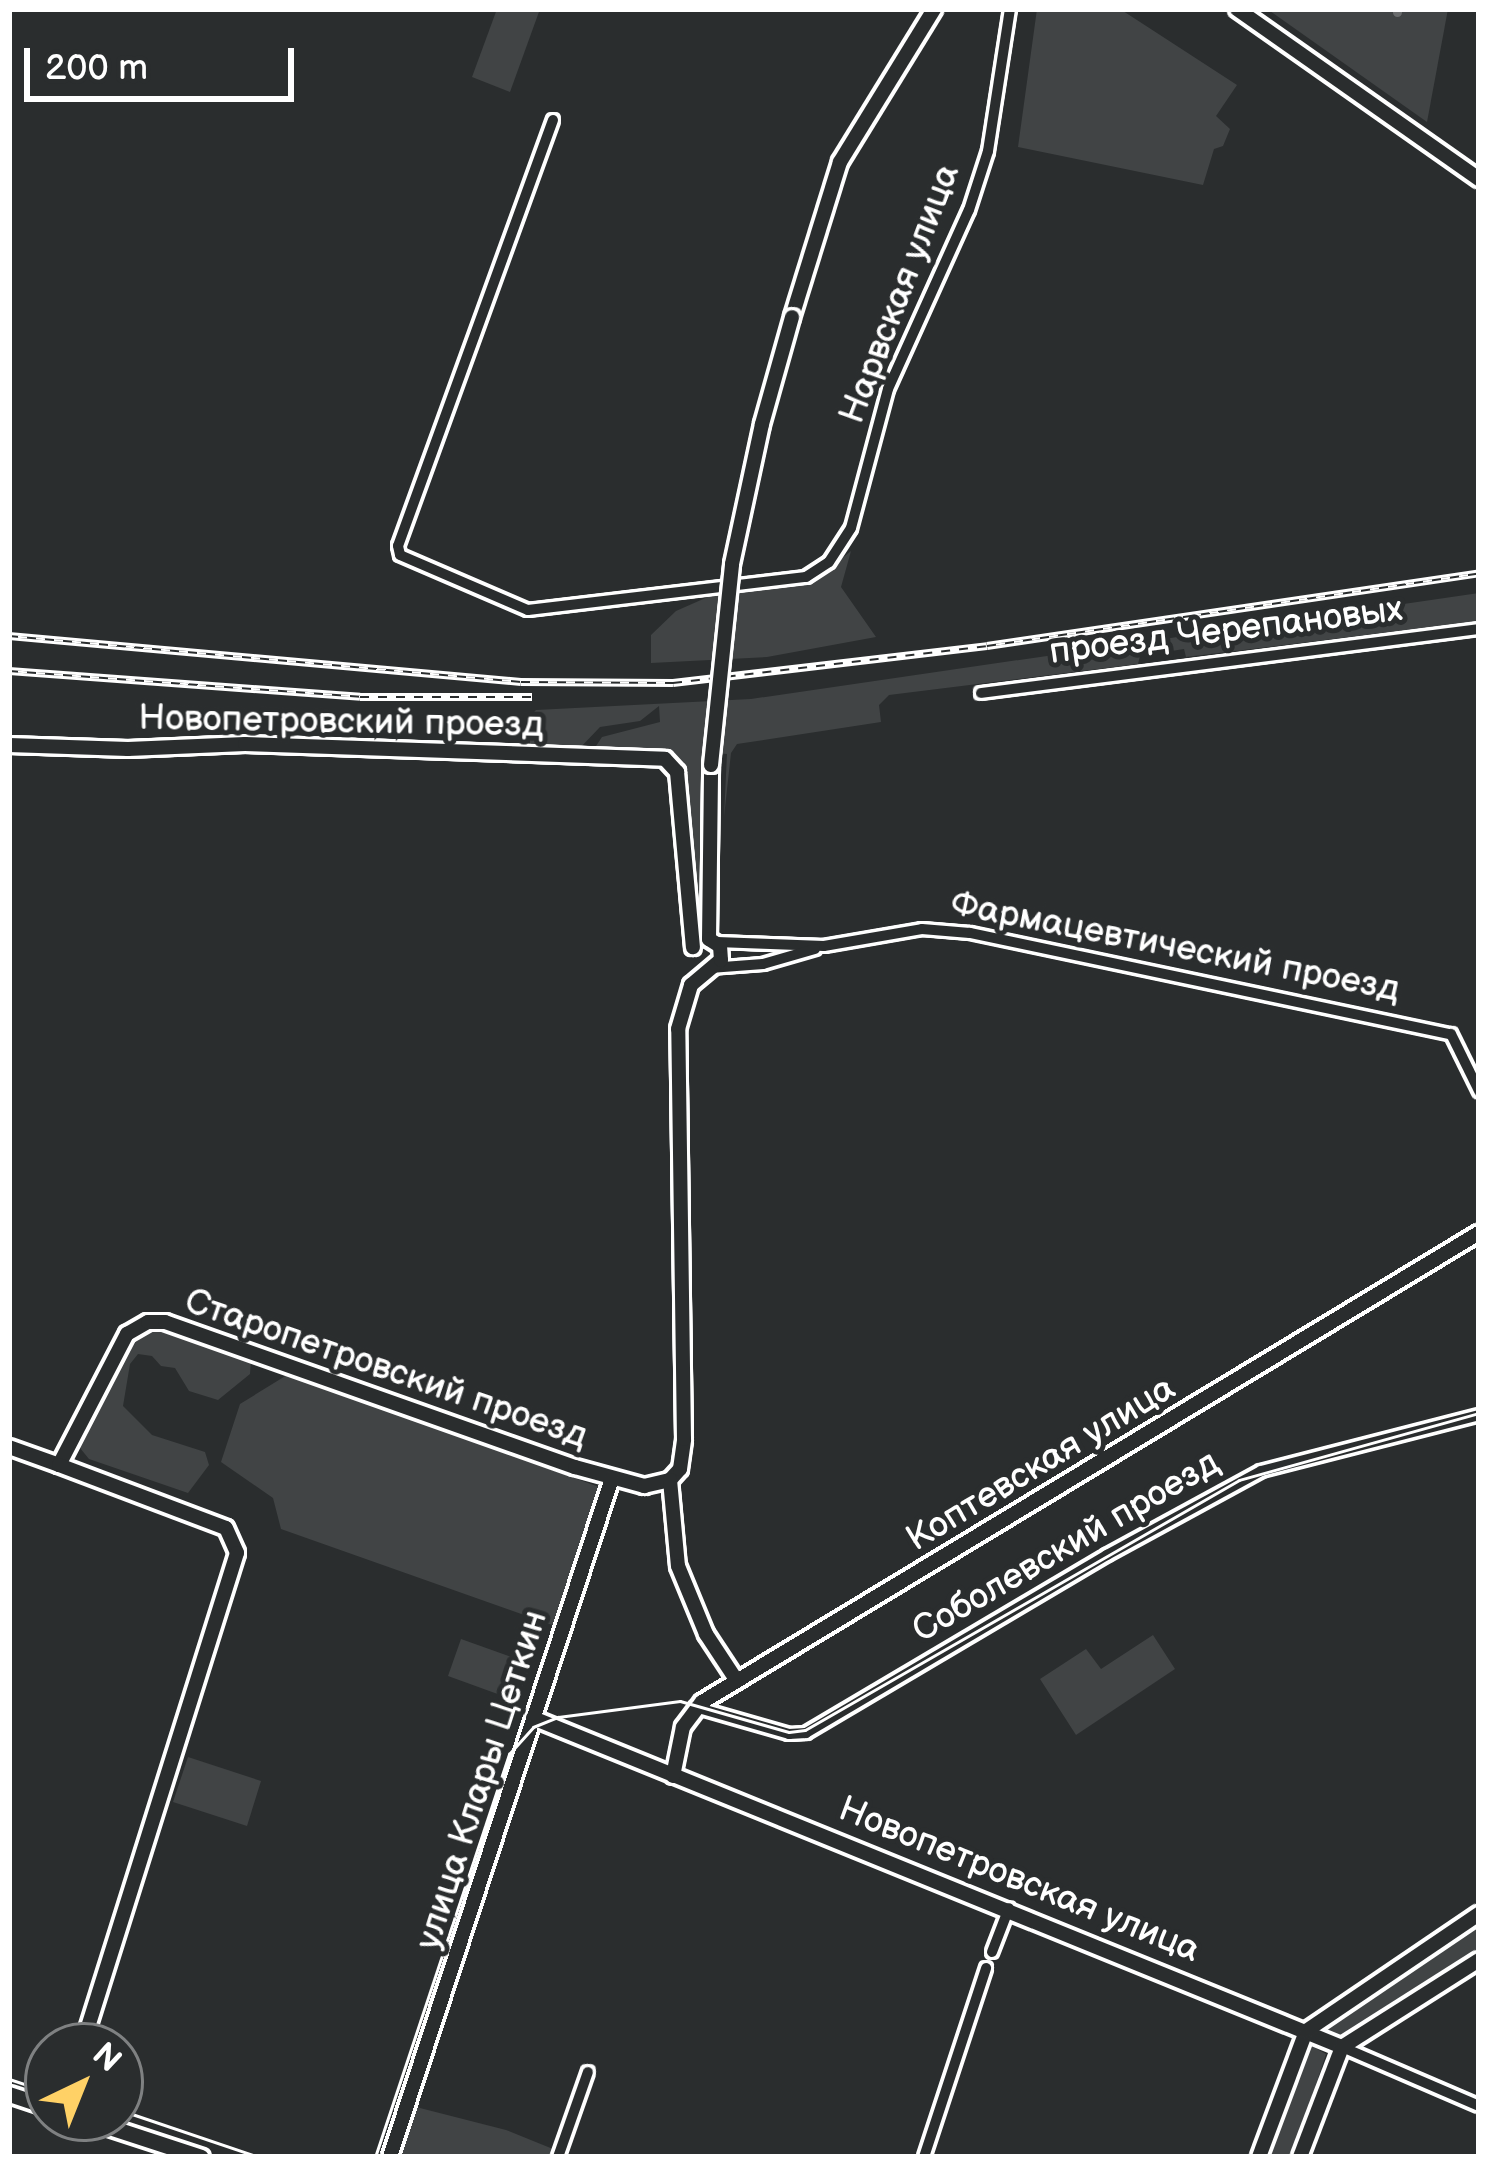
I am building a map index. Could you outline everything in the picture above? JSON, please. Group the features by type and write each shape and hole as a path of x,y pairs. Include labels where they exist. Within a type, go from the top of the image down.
{"main road":[{"path":"144,2138 201,2157"}],"street":[{"path":"701,961 721,960 713,940 711,765 732,564 761,424 840,162 934,9"},
{"name":"Нарвская улица","path":"553,120 398,545 400,555 522,608 554,609 806,577 829,562 851,528 888,389 944,275 988,152 1010,9"},
{"path":"1237,9 1479,179"},
{"name":"проезд Черепановых","path":"981,692 1479,629"},
{"name":"Новопетровский проезд","path":"9,745 128,749 268,745 670,763 676,772 701,961"},
{"name":"Фармацевтический проезд","path":"684,1001 705,980 730,970 824,946 947,929 1451,1034 1479,1091"},
{"path":"613,1478 644,1486 670,1480 680,1469 684,1438 678,1053 684,1001 713,940"},
{"name":"Фармацевтический проезд","path":"713,940 824,946"},
{"name":"Фармацевтический проезд","path":"701,961 730,970"},
{"path":"1476,1235 1479,1252"},
{"name":"Коптевская улица","path":"695,1707 1476,1235"},
{"name":"Старопетровский проезд","path":"59,1465 127,1334 148,1322 165,1322 613,1478"},
{"name":"Соболевский проезд","path":"695,1707 789,1734 806,1732 1107,1555 1262,1472 1479,1415"},
{"path":"9,1448 226,1528 237,1552 90,2022"},
{"name":"улица Клары Цеткин","path":"390,2157 613,1478"},
{"path":"670,1480 678,1566 706,1634 737,1681"},
{"path":"673,1776 683,1727 695,1707"},
{"name":"Новопетровская улица","path":"532,1718 1009,1909 1479,2106"},
{"path":"992,1952 1009,1909"},
{"path":"1259,2157 1306,2031 1479,1915"},
{"path":"1300,2157 1342,2047 1479,1960"},
{"path":"924,2157 986,1968"},
{"path":"558,2157 582,2077 588,2072"}],"shaded area":[{"path":"497,9 540,9 510,92 472,77"},
{"path":"1037,9 1120,9 1237,85 1216,116 1230,129 1223,146 1214,149 1203,185 1018,147"},
{"path":"1267,9 1448,9 1427,122"},
{"path":"851,551 841,587 876,637 767,657 651,663 651,635 676,611 710,596 813,582"},
{"path":"1479,593 1479,621 1186,657 1184,649 1140,656 1138,664 889,695 879,705 881,722 737,744 731,753 724,817 727,754 703,752 698,926 679,761 666,753 596,746 602,737 660,722 659,706 640,721 600,727 579,749 530,746 530,716 536,710 751,699"},
{"path":"158,1328 251,1360 250,1374 218,1400 189,1391 175,1368 161,1366 152,1356 138,1354 130,1364 123,1406 152,1435 205,1452 209,1465 188,1493 89,1459 80,1448 124,1351 145,1331"},
{"path":"287,1375 602,1488 555,1626 281,1529 273,1498 221,1462 240,1404"},
{"path":"1153,1635 1175,1669 1076,1735 1040,1679 1086,1649 1101,1669"},
{"path":"461,1639 531,1664 517,1701 448,1676"},
{"path":"188,1757 261,1781 247,1826 173,1802"},
{"path":"1479,1919 1479,1950 1340,2039 1324,2031 1322,2025"},
{"path":"1308,2044 1326,2054 1292,2157 1263,2157"},
{"path":"416,2107 506,2130 553,2149 551,2157 401,2157"}],"tram line":[{"path":"375,2157 509,1754 533,1727 558,1717 680,1701 789,1732 805,1730 1239,1480 1479,1413"},
{"path":"9,2079 24,2084"},
{"path":"144,2118 259,2157"}],"railway":[{"path":"9,636 521,682 673,683 987,646 1479,573"},
{"path":"9,671 360,697 532,697"}]}
